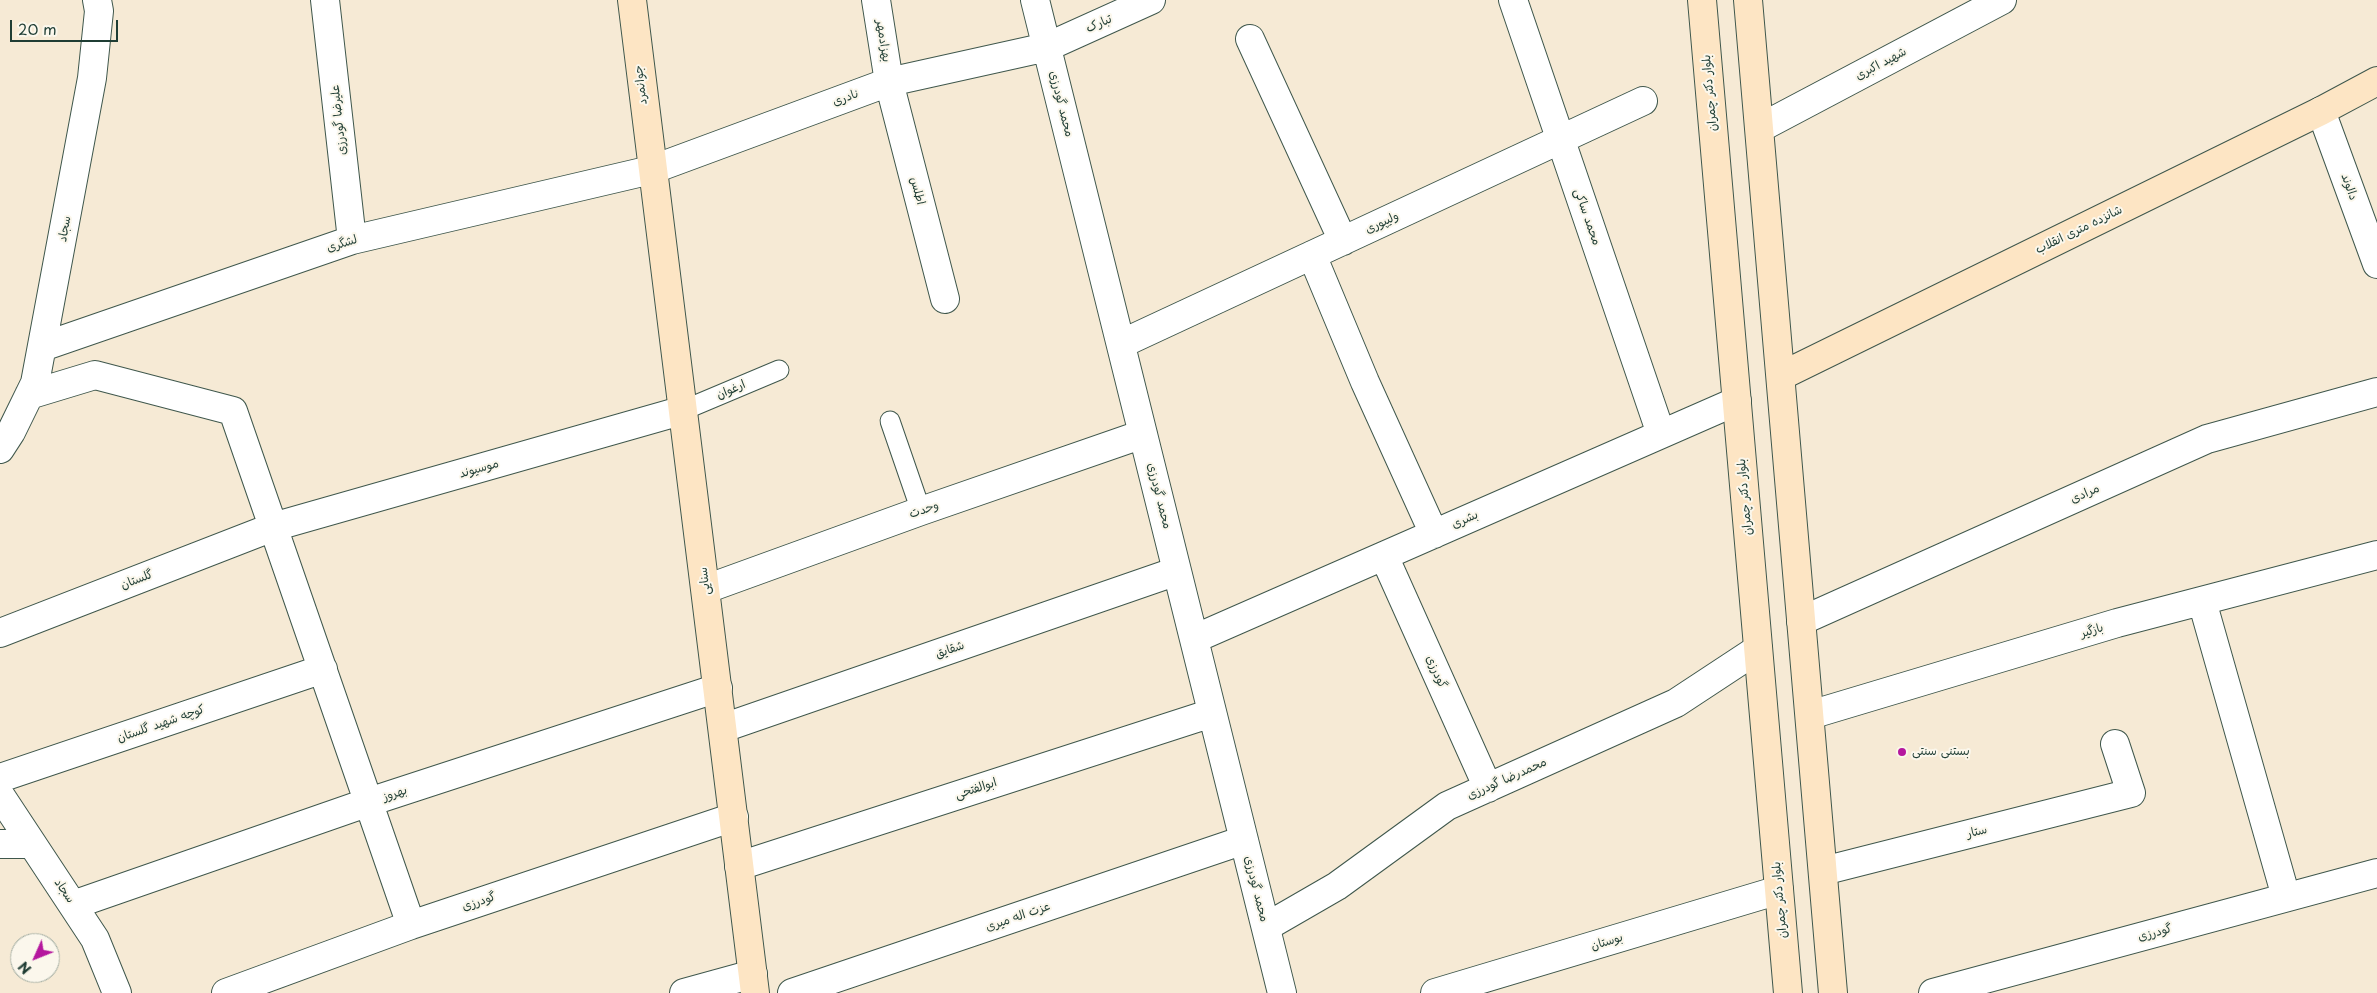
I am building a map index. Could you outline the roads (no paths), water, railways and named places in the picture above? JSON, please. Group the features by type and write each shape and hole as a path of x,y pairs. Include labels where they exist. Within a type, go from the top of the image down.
{"main road":[{"name":"جوانمرد","path":"632,0 651,170"},
{"name":"بلوار دکتر چمران","path":"1702,0 1788,993"},
{"path":"1748,0 1833,993"},
{"name":"شانزده متری انقلاب","path":"1780,376 2377,82"},
{"name":"سنایی","path":"651,170 684,410 754,983"}],"street":[{"name":"سجاد","path":"0,449 29,395 42,347 92,78 99,11 97,0"},
{"name":"علیرضا گودرزی","path":"326,0 352,240"},
{"name":"بهزادمهر","path":"876,0 889,82"},
{"name":"محمد گودرزی","path":"1035,0 1282,993"},
{"name":"تبارک","path":"1047,47 1151,0"},
{"name":"محمد ساکی","path":"1513,0 1661,434"},
{"name":"شهید اکبری","path":"1760,128 2002,0"},
{"path":"1250,39 1344,241"},
{"name":"نادری","path":"651,170 889,82 1047,47"},
{"name":"اطلس","path":"889,82 945,299"},
{"name":"ولیپوری","path":"1121,344 1643,101"},
{"name":"دالوند","path":"2321,111 2377,264"},
{"name":"لشگری","path":"42,347 352,240 651,170"},
{"path":"1312,255 1365,382 1434,534"},
{"path":"29,395 95,375 233,411 411,924"},
{"name":"مرادی","path":"1802,621 2207,439 2377,392"},
{"name":"بشری","path":"1194,639 1737,401"},
{"name":"موسیوند","path":"273,527 684,410"},
{"name":"وحدت","path":"706,589 921,511 1143,434"},
{"name":"گلستان","path":"0,633 273,527"},
{"name":"بازگیر","path":"1810,715 2117,623 2377,555"},
{"name":"گودرزی","path":"1384,556 1488,788"},
{"name":"شقایق","path":"723,728 1177,571"},
{"path":"2202,601 2286,897"},
{"name":"محمدرضا گودرزی","path":"1266,927 1337,886 1447,806 1676,703 1758,649"},
{"name":"کوچه شهید گلستان","path":"0,778 322,669"},
{"name":"بهروز","path":"73,905 369,802 718,688"},
{"name":"ابوالفتحی","path":"739,866 1212,713"},
{"name":"ستار","path":"1823,872 2131,793 2115,744"},
{"name":"سجاد","path":"0,795 95,940 117,993"},
{"name":"گودرزی","path":"226,993 411,924 734,817"},
{"name":"عزت اله میری","path":"792,993 1244,840"},
{"path":"0,844 32,844"},
{"name":"گودرزی","path":"1933,993 2377,873"},
{"name":"بوستان","path":"1435,993 1779,890"},
{"path":"684,993 754,983"}],"lane":[{"name":"ارغوان","path":"684,410 779,370"},
{"path":"890,420 921,511"}],"place":[{"name":"بستنی سنتی","path":"1902,752"}]}
